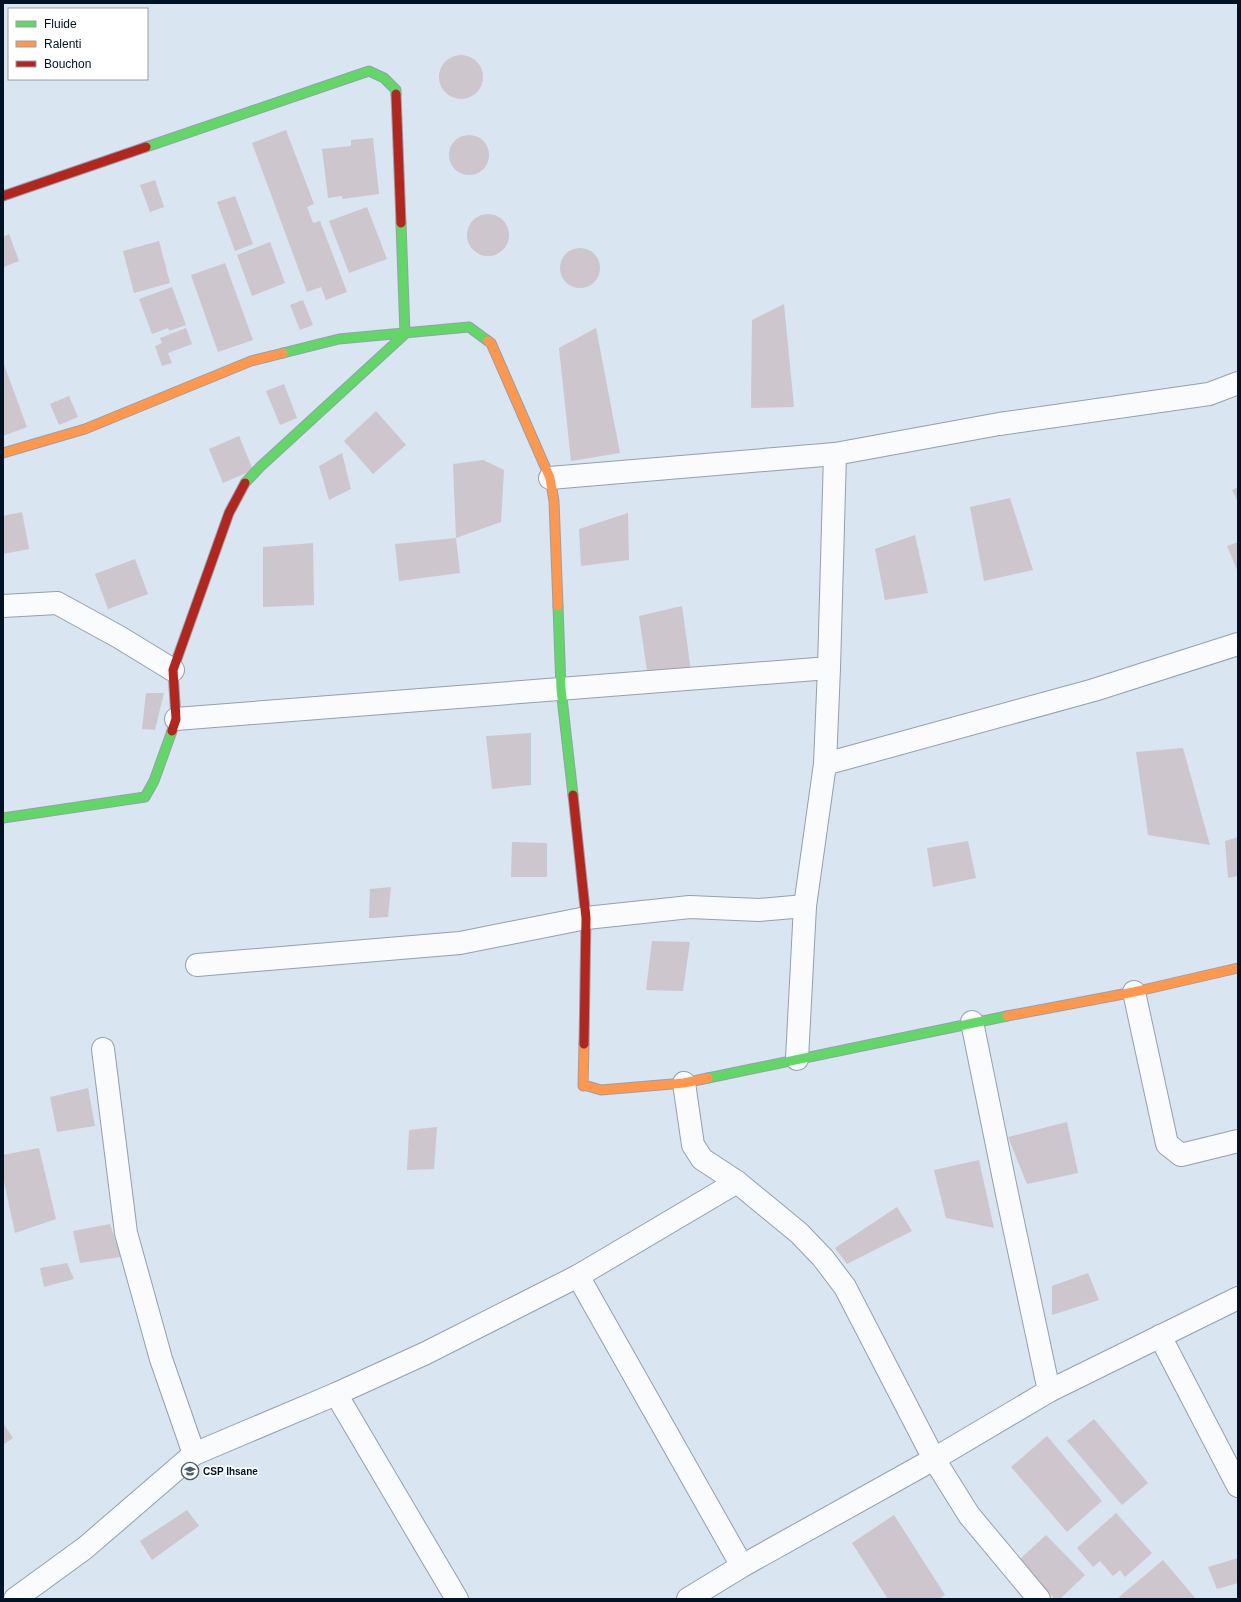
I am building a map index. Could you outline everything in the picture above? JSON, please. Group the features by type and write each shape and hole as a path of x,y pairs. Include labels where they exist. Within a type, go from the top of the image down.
{"street":[{"path":"3,196 369,71 379,73 388,80 396,90 405,334 260,467 244,485 229,513 173,670 176,719 154,781 145,797 3,818"},
{"path":"3,453 85,429 251,361 339,338 405,334 469,327 491,343 550,478 554,501 561,689 586,918 583,1086 601,1090 684,1083 972,1022 1134,992 1238,968"},
{"path":"550,478 835,454 999,424 1210,394 1238,383"},
{"path":"797,1059 805,906 825,764 835,454"},
{"path":"3,606 57,603 119,637 173,670"},
{"path":"825,764 1094,690 1238,644"},
{"path":"176,719 829,668"},
{"path":"197,965 460,943 586,918 690,907 759,910 805,906"},
{"path":"1134,992 1167,1144 1182,1155 1238,1141"},
{"path":"972,1022 1049,1391"},
{"path":"103,1049 126,1233 161,1359 194,1454"},
{"path":"684,1083 693,1144 702,1159 737,1182 799,1233 823,1258 840,1281 934,1458 969,1515 1039,1599"},
{"path":"15,1599 85,1548 194,1454 336,1394 426,1353 578,1276 737,1182"},
{"path":"578,1276 742,1566"},
{"path":"688,1599 742,1566 934,1458 1049,1391 1238,1298"},
{"path":"1160,1336 1233,1463 1238,1486"},
{"path":"336,1394 457,1599"}],"building":[{"path":"461,55 473,59 479,65 483,77 479,89 473,95 461,99 449,95 443,89 439,77 443,65 449,59"},
{"path":"286,130 314,204 307,207 313,223 320,221 347,292 326,300 321,287 307,292 252,143"},
{"path":"473,135 480,138 486,144 489,155 488,163 480,172 473,175 465,175 458,172 450,163 449,151 452,144 461,136"},
{"path":"373,138 379,194 342,199 342,196 328,198 322,149 351,146 351,140"},
{"path":"155,180 164,207 150,212 140,185"},
{"path":"235,196 253,244 235,251 217,202"},
{"path":"367,207 387,259 349,273 329,221"},
{"path":"484,214 492,214 500,217 506,223 509,235 506,247 500,253 492,256 484,256 476,253 470,247 467,239 467,231 470,223 476,217"},
{"path":"9,234 19,261 4,267 3,237"},
{"path":"159,241 170,283 134,293 123,251"},
{"path":"270,242 285,283 252,296 237,255"},
{"path":"576,248 584,248 591,251 597,257 600,268 597,279 591,285 584,288 576,288 569,285 563,279 560,272 560,264 563,257 569,251"},
{"path":"225,263 253,340 218,352 191,275"},
{"path":"172,287 186,325 169,331 168,328 152,334 139,299"},
{"path":"303,300 313,325 300,330 290,305"},
{"path":"784,304 794,407 751,408 752,320"},
{"path":"186,328 192,344 168,353 172,363 162,366 155,346 162,343 160,338"},
{"path":"596,328 620,453 571,461 559,348"},
{"path":"3,362 27,427 3,436"},
{"path":"284,384 297,418 280,425 266,391"},
{"path":"69,396 78,417 59,425 50,404"},
{"path":"376,411 406,445 373,474 344,441"},
{"path":"239,436 253,470 223,483 209,449"},
{"path":"342,453 351,489 329,500 319,466"},
{"path":"483,460 504,470 501,522 456,538 453,464"},
{"path":"1238,487 1238,502 1232,490"},
{"path":"1010,498 1033,570 984,581 970,507"},
{"path":"22,512 29,549 3,554 3,516"},
{"path":"628,513 629,560 581,566 579,529"},
{"path":"915,535 928,593 885,600 875,549"},
{"path":"456,538 460,573 399,581 395,544"},
{"path":"1238,542 1238,572 1227,546"},
{"path":"313,543 314,605 263,607 263,547"},
{"path":"135,559 148,594 108,609 95,574"},
{"path":"682,606 691,671 648,678 639,616"},
{"path":"146,693 164,693 155,730 142,729"},
{"path":"531,733 531,785 492,789 486,736"},
{"path":"1183,748 1210,845 1148,835 1136,752"},
{"path":"1238,837 1238,876 1228,878 1225,841"},
{"path":"968,841 976,878 933,887 927,848"},
{"path":"512,842 547,843 547,877 511,877"},
{"path":"391,887 388,917 369,918 370,889"},
{"path":"652,941 690,942 683,991 646,990"},
{"path":"88,1088 95,1126 57,1132 50,1097"},
{"path":"1067,1122 1078,1173 1027,1184 1008,1137"},
{"path":"437,1127 434,1169 407,1170 409,1130"},
{"path":"39,1148 56,1219 15,1233 3,1177 3,1155"},
{"path":"979,1160 994,1228 946,1218 934,1170"},
{"path":"897,1207 912,1231 847,1264 835,1248"},
{"path":"110,1224 121,1257 80,1263 73,1231"},
{"path":"67,1263 74,1279 44,1287 40,1268"},
{"path":"1088,1273 1099,1300 1052,1315 1052,1286"},
{"path":"1094,1419 1148,1483 1122,1505 1067,1441"},
{"path":"3,1423 13,1438 3,1445"},
{"path":"1047,1436 1102,1501 1067,1532 1011,1467"},
{"path":"187,1510 199,1526 152,1560 140,1541"},
{"path":"1116,1513 1152,1553 1125,1577 1120,1570 1113,1576 1100,1561 1093,1567 1077,1548"},
{"path":"894,1515 945,1595 939,1599 888,1599 852,1543"},
{"path":"1046,1535 1085,1575 1060,1599 1055,1599 1018,1561"},
{"path":"1238,1558 1238,1583 1217,1589 1208,1567"},
{"path":"1163,1560 1196,1599 1120,1599 1119,1597"}],"traffic: fast":[{"path":"146,147 369,71 384,78 396,90 396,94"},
{"path":"245,483 260,467 405,334 401,223"},
{"path":"283,353 339,339 469,327 488,341"},
{"path":"558,606 561,689 573,795"},
{"path":"3,818 145,797 154,781 172,731"},
{"path":"708,1078 1007,1016"}],"traffic: slow":[{"path":"488,341 491,343 550,478 554,501 558,606"},
{"path":"3,453 85,429 251,361 283,353"},
{"path":"1007,1016 1134,992 1238,968"},
{"path":"584,1044 583,1086 601,1090 684,1083 708,1078"}],"traffic: jam":[{"path":"396,94 401,223"},
{"path":"3,196 146,147"},
{"path":"172,731 176,719 173,670 229,513 245,483"},
{"path":"573,795 586,918 584,1044"}],"place":[{"name":"CSP Ihsane","path":"190,1471"}]}
